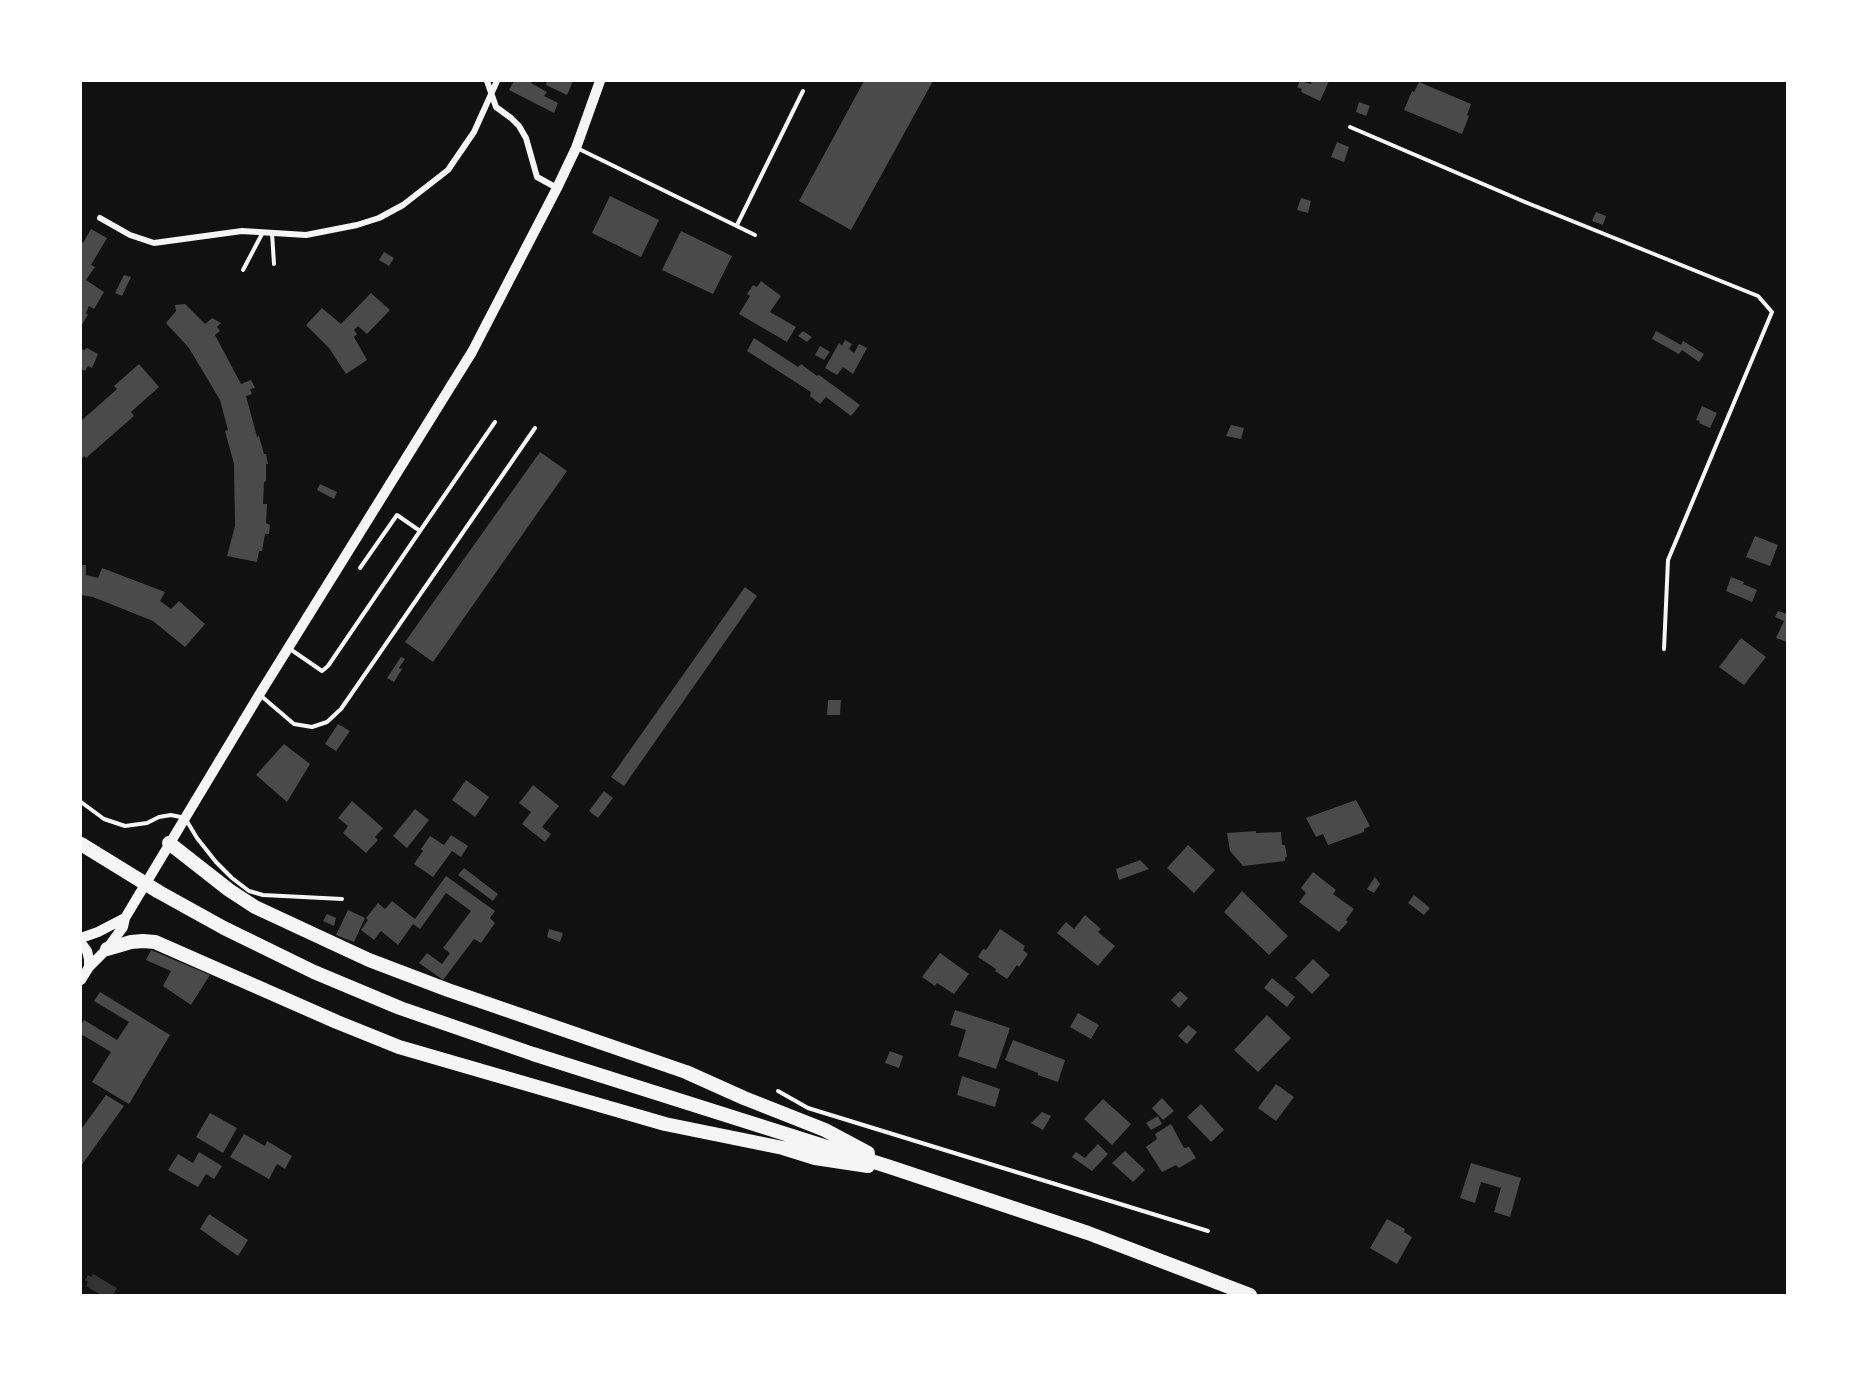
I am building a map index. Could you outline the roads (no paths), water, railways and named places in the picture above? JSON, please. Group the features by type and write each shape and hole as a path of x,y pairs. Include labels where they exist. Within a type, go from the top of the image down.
{"highway":[{"path":"169,843 229,890 255,907 360,956 448,990 677,1068 755,1103 825,1130 890,1167"},
{"path":"81,844 159,892 224,928 314,972 400,1008 533,1054 890,1167 1088,1233 1250,1295"},
{"path":"107,949 131,942 155,942 336,1022 399,1047 665,1124 783,1148 815,1158 908,1173"}],"street":[{"path":"487,81 496,107 519,126 526,138 537,177 557,188"},
{"path":"100,218 130,235 154,243 242,231 306,235 357,225 379,218 403,205 448,170 474,132 497,81"},
{"path":"81,980 89,967 107,949 123,927 125,918 169,843 472,352 576,148 600,81"},
{"path":"81,938 125,918"},
{"path":"81,943 87,951 89,967"}],"lane":[{"path":"737,225 803,91"},
{"path":"1350,127 1525,202 1758,296 1772,312 1668,560 1664,649"},
{"path":"576,148 755,234"},
{"path":"243,270 263,231"},
{"path":"272,232 274,264"},
{"path":"288,648 315,668 322,671 328,666 495,422"},
{"path":"259,695 294,724 312,727 327,722 341,709 536,428"},
{"path":"360,568 398,515 420,531"},
{"path":"81,802 104,819 125,826 147,823 171,814 185,818 196,838 216,862 249,891 263,896 342,899"},
{"path":"778,1091 808,1108 1208,1231"}]}
